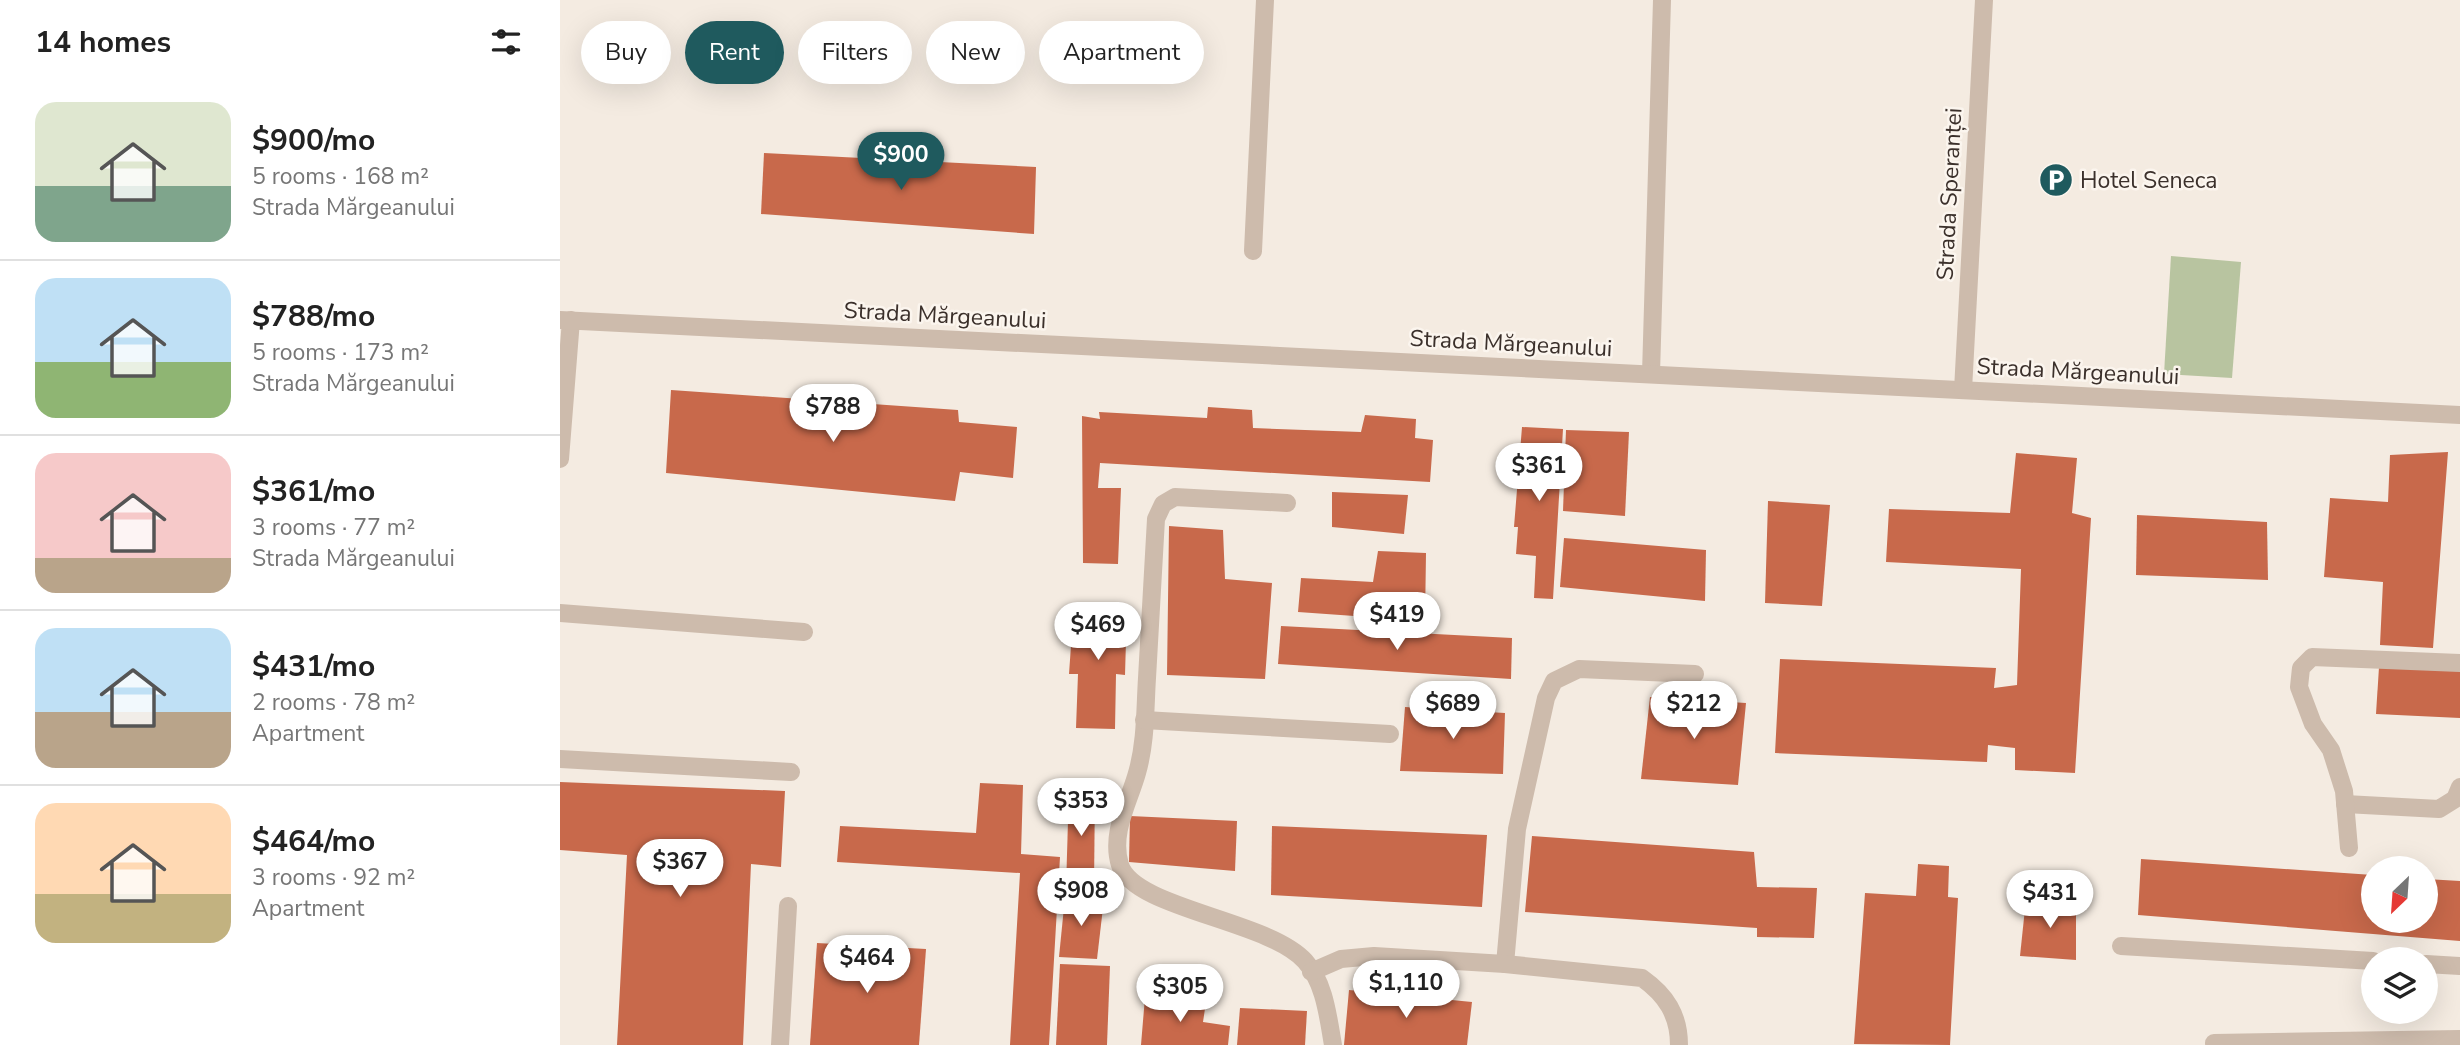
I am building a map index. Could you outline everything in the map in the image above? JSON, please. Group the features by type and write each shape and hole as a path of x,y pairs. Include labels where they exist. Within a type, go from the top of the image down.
{"street":[{"path":"1253,251 1265,0"},
{"path":"1651,374 1662,0"},
{"name":"Strada Speranței","path":"1963,390 1984,0"},
{"path":"560,459 566,320"},
{"name":"Strada Mărgeanului","path":"566,320 2460,415"},
{"path":"1287,503 1175,497 1163,504 1156,519 1142,753 1119,824 1117,846 1120,867 1130,880 1154,895 1283,943 1305,961 1326,1003 1333,1045"},
{"path":"560,613 804,632"},
{"path":"2349,848 2344,791 2331,750 2313,724 2299,687 2301,668 2312,657 2460,663"},
{"path":"1505,964 1517,829 1546,698 1554,681 1579,669 1695,674"},
{"path":"1144,720 1390,734"},
{"path":"560,760 791,772"},
{"path":"2345,804 2439,809 2455,799 2460,787"},
{"path":"780,1045 788,906"},
{"path":"2121,946 2361,960"},
{"path":"1311,972 1342,959 1374,956 1505,964 1642,978 1660,991 1679,1025 1679,1045"},
{"path":"2438,965 2460,966"},
{"path":"2214,1043 2460,1039"}],"green space":[{"path":"2171,256 2241,262 2232,378 2164,374"}],"building":[{"path":"764,153 1036,167 1034,234 761,214"},
{"path":"671,390 958,410 959,422 1017,427 1013,478 960,472 955,501 666,473"},
{"path":"1208,407 1252,410 1253,428 1361,432 1365,415 1416,419 1415,438 1433,440 1430,482 1100,463 1098,488 1121,488 1118,564 1083,563 1082,416 1100,419 1099,412 1207,418"},
{"path":"1522,427 1563,429 1553,599 1534,598 1536,556 1516,554 1518,527 1514,527"},
{"path":"1566,430 1629,432 1625,516 1563,511"},
{"path":"2448,452 2433,648 2380,645 2383,582 2324,577 2330,498 2388,502 2390,455"},
{"path":"2016,453 2077,458 2072,513 2091,518 2075,773 2015,770 2015,748 1988,745 1987,762 1775,753 1780,659 1996,668 1994,688 2017,685 2021,569 1886,562 1889,509 2010,513"},
{"path":"1332,492 1408,495 1404,534 1332,527"},
{"path":"1768,501 1830,505 1822,606 1765,603"},
{"path":"2137,515 2267,522 2268,580 2136,575"},
{"path":"1169,526 1223,530 1225,579 1272,583 1265,679 1167,675"},
{"path":"1564,538 1706,550 1705,601 1560,587"},
{"path":"1378,551 1426,553 1425,621 1298,612 1301,578 1373,582"},
{"path":"1074,603 1127,606 1125,675 1116,674 1115,729 1076,728 1078,674 1069,674"},
{"path":"1281,626 1512,638 1511,679 1278,664"},
{"path":"2379,667 2460,671 2460,718 2376,714"},
{"path":"1650,697 1746,703 1738,785 1641,779"},
{"path":"1405,707 1505,713 1503,774 1400,771"},
{"path":"560,782 785,791 781,867 751,864 743,1045 617,1045 627,855 560,850"},
{"path":"980,783 1023,785 1021,854 1060,857 1049,1045 1010,1045 1020,873 837,862 840,826 976,833"},
{"path":"1095,786 1094,887 1066,888 1069,788"},
{"path":"1130,816 1237,821 1235,871 1129,862"},
{"path":"1272,826 1487,835 1482,907 1271,895"},
{"path":"1532,836 1754,852 1757,887 1817,888 1814,938 1757,937 1757,928 1525,912"},
{"path":"2141,859 2361,874 2361,933 2438,933 2438,880 2460,881 2460,941 2138,915"},
{"path":"1918,864 1949,866 1948,897 1958,898 1950,1045 1854,1044 1865,893 1916,896"},
{"path":"1065,897 1104,899 1097,959 1059,957"},
{"path":"2026,899 2076,901 2076,960 2020,956"},
{"path":"817,943 926,949 919,1045 810,1045"},
{"path":"1060,964 1110,966 1107,1045 1056,1045"},
{"path":"1349,990 1472,1002 1467,1045 1344,1045"},
{"path":"1145,997 1206,1002 1203,1022 1230,1026 1228,1045 1141,1045"},
{"path":"1240,1008 1307,1011 1305,1045 1237,1045"}],"place":[{"name":"Hotel Seneca","path":"2056,180"}]}
